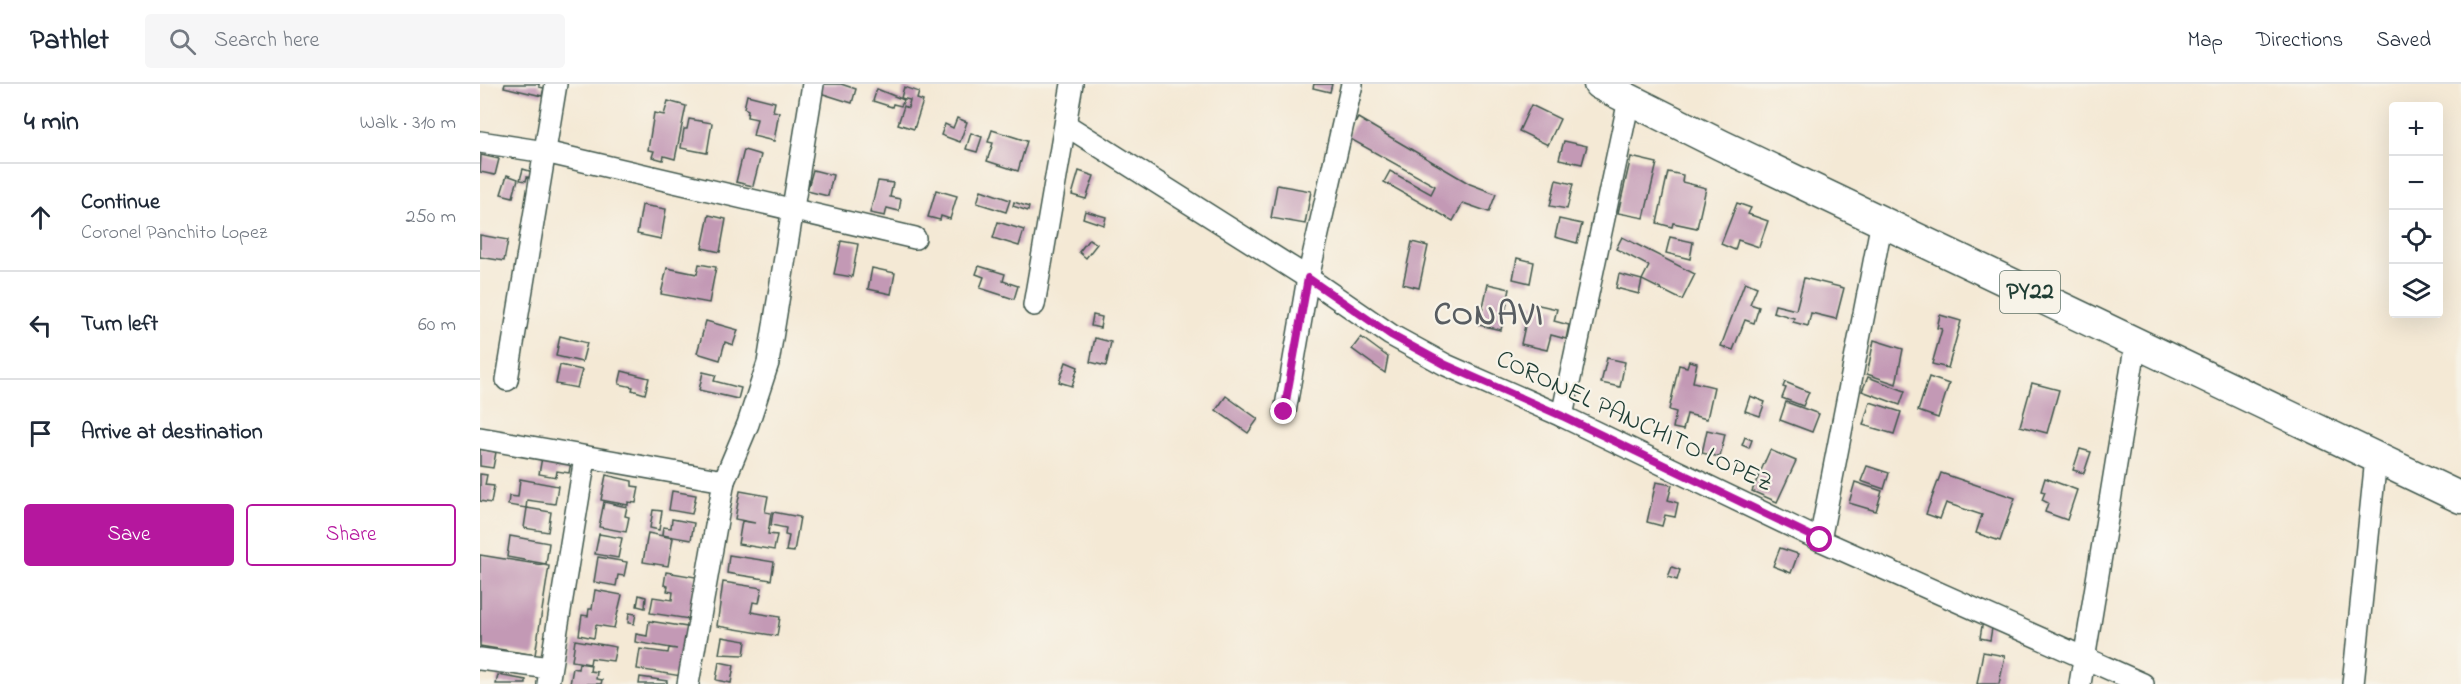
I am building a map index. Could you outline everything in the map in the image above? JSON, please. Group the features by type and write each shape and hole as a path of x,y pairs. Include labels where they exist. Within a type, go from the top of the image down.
{"highway":[{"name":"PY22","path":"1599,84 2461,498"}],"street":[{"path":"507,380 556,84"},
{"path":"688,684 724,481 748,424 768,363 813,84"},
{"path":"1034,305 1066,125 1071,84"},
{"path":"1284,412 1308,278 1352,84"},
{"path":"1562,416 1629,100"},
{"name":"CORONEL PANCHITO LOPEZ","path":"1066,125 1308,278 1391,335 1446,365 1562,416 1820,540 2143,684"},
{"path":"480,142 545,152 915,238"},
{"path":"1820,540 1882,221"},
{"path":"2080,684 2136,342"},
{"path":"480,438 724,481"},
{"path":"480,659 549,676 585,458"},
{"path":"2353,684 2376,458"}],"building":[{"path":"505,84 539,84 539,87 544,88 542,96 504,87"},
{"path":"819,84 841,84 856,89 852,103 817,92"},
{"path":"1314,84 1332,84 1330,92 1313,88"},
{"path":"904,87 919,92 917,99 923,101 914,129 898,124 904,106 908,108 910,100 901,98"},
{"path":"877,89 904,100 901,106 893,104 892,107 873,101"},
{"path":"747,95 775,102 773,111 779,112 774,141 753,136 757,119 747,117 748,110 744,108"},
{"path":"668,101 686,106 675,159 664,156 663,160 652,157 654,151 648,150 654,113 664,115"},
{"path":"1531,105 1560,119 1548,145 1519,131"},
{"path":"957,118 967,122 960,142 941,135 945,124 953,128"},
{"path":"1358,118 1470,184 1496,194 1489,212 1463,203 1453,221 1384,182 1390,171 1431,194 1435,186 1347,137"},
{"path":"689,119 712,123 707,153 681,148 684,129 687,129"},
{"path":"992,130 1027,141 1018,171 987,161 993,143 988,142"},
{"path":"971,133 982,137 977,152 966,149"},
{"path":"1564,141 1587,146 1582,164 1559,159"},
{"path":"744,150 761,155 753,186 736,182"},
{"path":"481,155 499,159 495,175 480,172"},
{"path":"1631,157 1657,163 1644,218 1618,213"},
{"path":"523,169 539,174 531,178 527,177 526,181 520,180"},
{"path":"813,170 833,175 828,196 807,191"},
{"path":"1079,171 1094,176 1086,199 1072,195"},
{"path":"1668,172 1683,175 1682,182 1706,188 1697,228 1673,223 1672,227 1657,223"},
{"path":"507,175 518,179 513,197 501,194"},
{"path":"1556,180 1573,184 1567,209 1550,206"},
{"path":"878,181 893,183 890,197 901,199 899,211 887,208 885,216 870,213"},
{"path":"1277,185 1311,191 1305,224 1271,218"},
{"path":"936,190 957,196 950,219 941,216 940,220 928,217"},
{"path":"981,190 1010,200 1006,212 977,203"},
{"path":"1014,202 1029,207 1028,211 1013,206"},
{"path":"1737,203 1751,208 1748,214 1768,221 1759,247 1738,240 1735,250 1721,244"},
{"path":"642,205 666,209 661,239 637,234"},
{"path":"1085,211 1106,217 1104,225 1083,218"},
{"path":"709,215 726,219 720,252 702,248"},
{"path":"1559,219 1582,224 1577,243 1555,237"},
{"path":"998,222 1024,230 1019,246 993,238"},
{"path":"480,235 508,240 504,261 480,257"},
{"path":"1622,237 1695,274 1682,300 1642,280 1649,266 1616,249"},
{"path":"1670,237 1693,242 1690,259 1666,253"},
{"path":"1089,239 1097,244 1086,258 1079,252"},
{"path":"841,241 858,244 852,277 834,274"},
{"path":"1412,242 1428,246 1419,288 1403,284"},
{"path":"1517,258 1534,262 1530,283 1513,279"},
{"path":"699,264 716,267 709,303 661,294 667,268 697,274"},
{"path":"979,266 1005,274 1003,281 1018,286 1014,299 980,288 984,277 976,274"},
{"path":"872,268 895,273 891,294 868,289"},
{"path":"1619,274 1642,280 1639,294 1616,288"},
{"path":"1804,278 1844,288 1836,319 1811,313 1808,326 1793,322 1794,318 1773,312 1775,305 1796,310"},
{"path":"1745,282 1757,287 1750,304 1759,307 1754,323 1745,320 1733,350 1721,346"},
{"path":"1488,284 1510,289 1501,330 1479,325"},
{"path":"1530,303 1557,309 1554,321 1569,325 1566,339 1551,335 1547,350 1521,344"},
{"path":"1093,315 1102,317 1100,328 1091,326"},
{"path":"1940,315 1961,321 1948,368 1932,364 1942,329 1937,328"},
{"path":"706,321 738,330 733,345 725,342 720,360 697,353"},
{"path":"560,336 587,343 582,362 556,356"},
{"path":"1361,337 1388,357 1385,373 1352,349"},
{"path":"1095,338 1111,342 1106,366 1090,362"},
{"path":"1874,340 1903,349 1896,384 1867,374"},
{"path":"1607,358 1625,362 1620,387 1601,383"},
{"path":"1689,361 1697,363 1693,382 1714,387 1707,419 1687,414 1683,430 1673,428 1676,412 1669,410 1679,365 1687,367"},
{"path":"1066,362 1078,367 1072,386 1059,382"},
{"path":"560,365 582,370 577,388 556,384"},
{"path":"622,371 649,378 645,394 632,390 633,387 619,384"},
{"path":"703,372 716,375 714,381 741,388 738,399 699,390"},
{"path":"1868,377 1905,391 1900,405 1862,391"},
{"path":"1929,377 1949,384 1938,418 1918,411"},
{"path":"1785,382 1809,392 1803,406 1782,398 1786,388 1783,387"},
{"path":"2032,383 2059,390 2047,433 2020,426"},
{"path":"1226,396 1258,419 1248,433 1216,410"},
{"path":"1750,396 1765,402 1760,416 1745,411"},
{"path":"1786,402 1819,414 1812,432 1780,420"},
{"path":"1870,402 1901,412 1894,434 1863,425"},
{"path":"1707,430 1725,434 1720,457 1702,453"},
{"path":"1745,437 1752,440 1749,448 1742,445"},
{"path":"480,449 496,452 493,468 480,466"},
{"path":"2080,449 2091,452 2084,473 2073,470"},
{"path":"1770,450 1796,461 1777,502 1752,491"},
{"path":"542,457 571,462 569,473 557,471 556,477 539,474"},
{"path":"1867,466 1889,473 1884,489 1861,481"},
{"path":"1941,473 2015,498 2000,541 1976,533 1982,515 1946,503 1940,519 1926,514"},
{"path":"480,474 487,475 485,485 494,486 491,503 480,501"},
{"path":"606,475 632,481 632,486 639,487 636,503 628,502 628,505 601,500"},
{"path":"2045,478 2077,490 2067,520 2045,512 2048,503 2042,500 2045,492 2041,491"},
{"path":"520,479 558,486 555,504 527,500 526,508 508,505 509,496 518,497"},
{"path":"1656,482 1672,485 1668,500 1678,503 1675,517 1665,515 1662,526 1647,522"},
{"path":"1855,482 1882,491 1876,511 1849,503"},
{"path":"672,491 696,495 692,514 669,510"},
{"path":"740,491 768,496 765,512 771,513 768,534 777,535 774,550 738,544 742,521 755,523 735,519"},
{"path":"604,502 627,507 625,516 629,517 626,532 599,527"},
{"path":"527,508 551,512 548,532 524,528"},
{"path":"653,510 662,511 659,530 650,528"},
{"path":"773,512 800,517 794,552 786,551 789,536 785,535 786,528 771,525"},
{"path":"672,519 694,523 691,540 662,535 663,527 671,528"},
{"path":"648,533 673,538 668,566 643,562"},
{"path":"599,534 622,538 618,558 595,554"},
{"path":"510,536 549,543 546,564 507,557"},
{"path":"1780,548 1798,554 1791,573 1773,566"},
{"path":"480,555 549,566 535,655 480,646"},
{"path":"729,555 774,562 771,580 727,573"},
{"path":"598,557 627,562 624,576 618,575 616,586 594,582"},
{"path":"1672,567 1680,570 1677,580 1668,577"},
{"path":"666,572 696,577 689,619 650,613 653,597 672,600 673,592 667,591 668,586 664,585"},
{"path":"723,582 762,588 759,603 753,602 751,612 780,617 777,636 717,626"},
{"path":"595,590 622,595 614,628 596,625 594,638 579,635 582,615 588,616 589,609 592,609"},
{"path":"639,595 646,597 645,608 637,606"},
{"path":"629,613 636,614 634,624 628,623"},
{"path":"1983,620 1993,622 1990,640 1980,638"},
{"path":"649,621 687,627 681,676 637,669 640,649 668,653 669,648 677,649 635,642 636,634 647,636"},
{"path":"722,637 746,641 744,655 719,654"},
{"path":"575,640 616,647 613,661 591,658 590,664 572,661"},
{"path":"1983,652 2005,656 1999,684 1977,684"},
{"path":"719,662 734,665 731,683 716,680"},
{"path":"579,663 591,665 590,671 597,672 596,679 602,680 601,684 570,684 573,668 578,669"},
{"path":"498,675 526,680 526,684 496,684"},
{"path":"640,677 667,681 667,684 639,684"}],"district":[{"name":"CONAVI","path":"1489,316"}],"route":[{"path":"1284,412 1308,278 1391,335 1446,365 1562,416 1820,540"}]}
